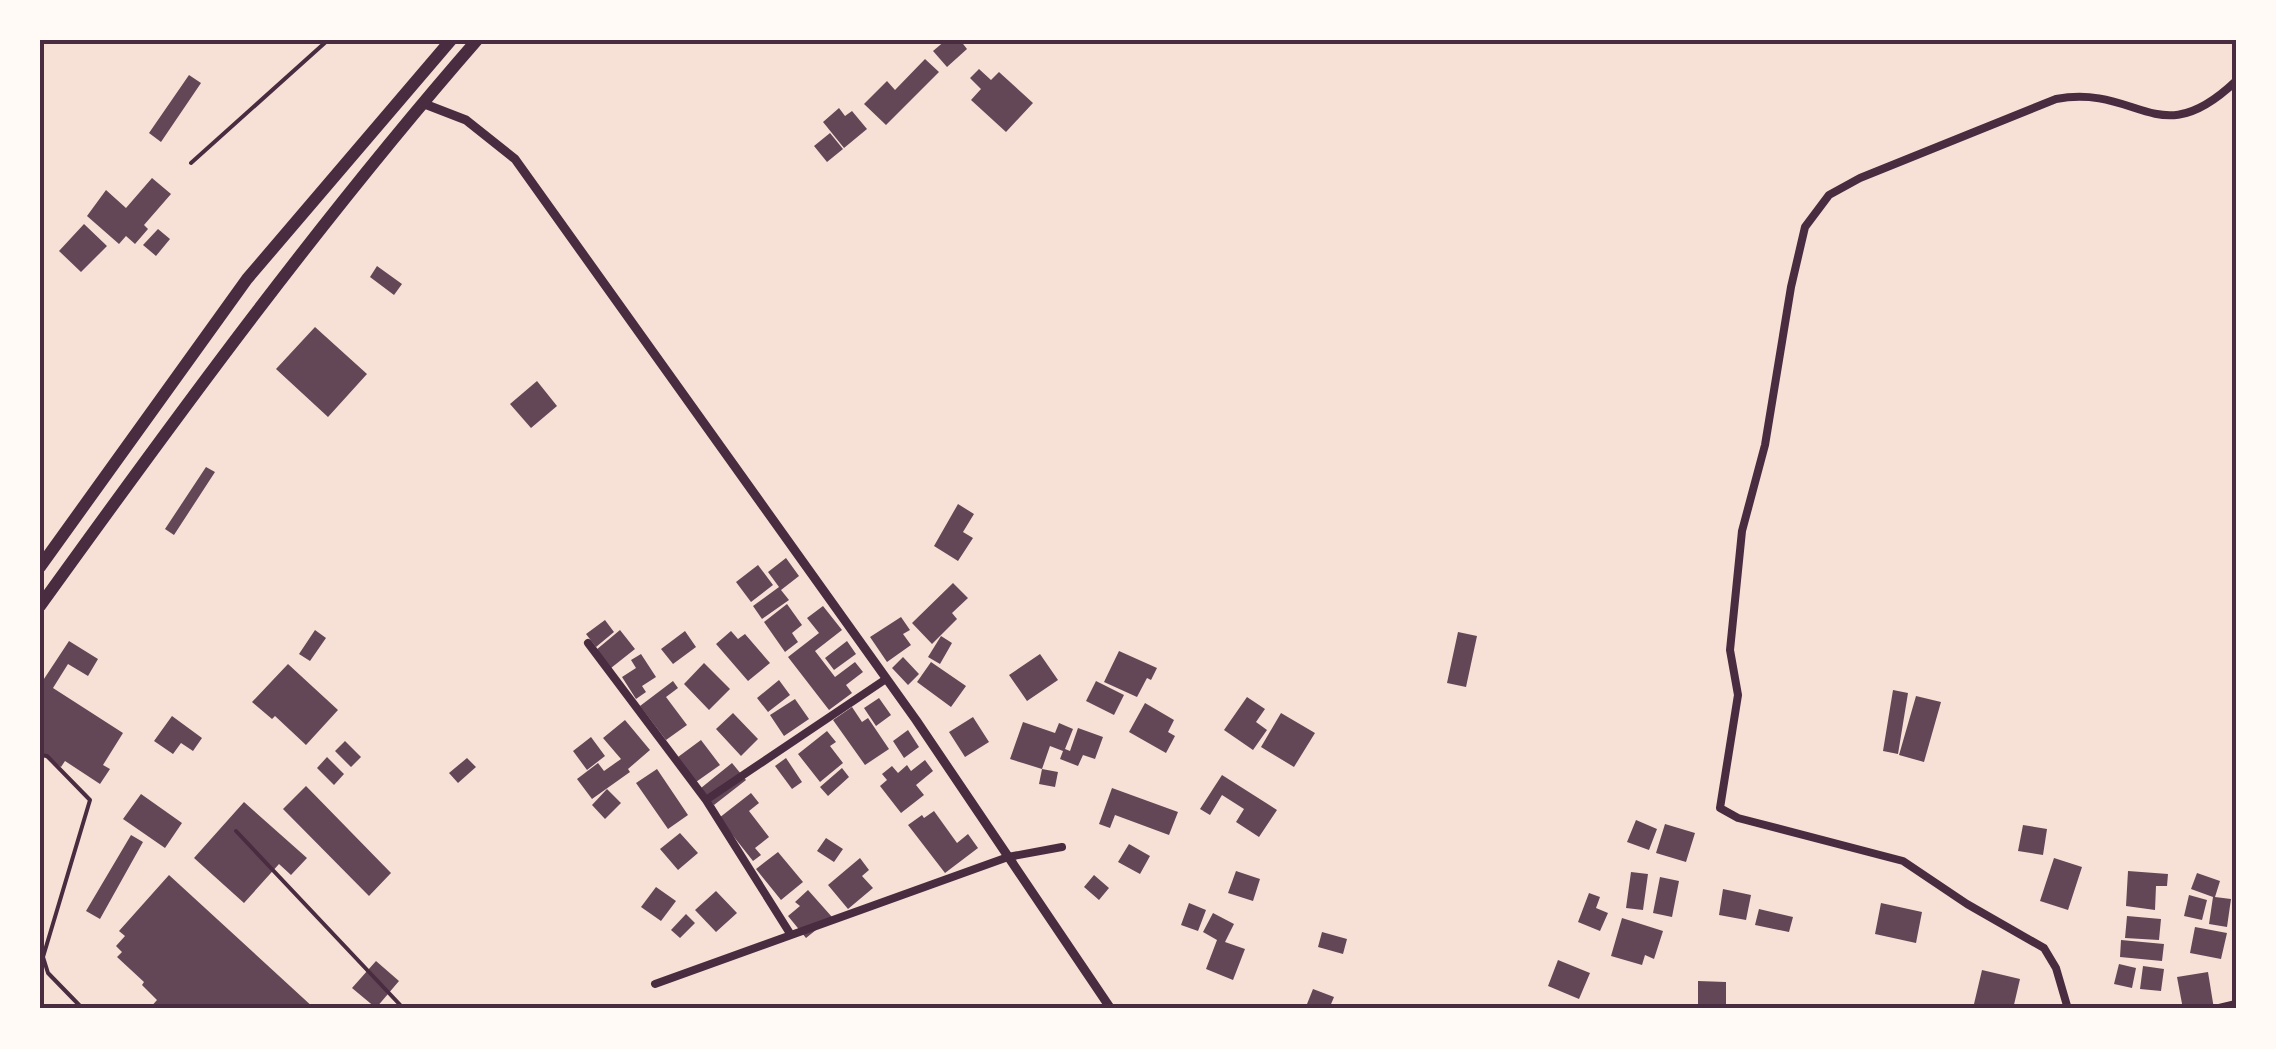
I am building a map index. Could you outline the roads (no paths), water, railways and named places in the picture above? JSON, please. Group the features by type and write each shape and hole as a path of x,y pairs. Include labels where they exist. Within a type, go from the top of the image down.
{"highway":[{"path":"40,568 247,279 451,40"},
{"path":"40,606 180,410 422,103 477,40"}],"street":[{"path":"2068,1009 2056,968 2044,948 1966,904 1903,861 1756,823 1724,813 1720,808 1738,695 1730,650 1742,531 1766,445 1791,287 1806,226 1828,195 1860,178 2056,100 2082,95 2118,100 2160,117 2178,117 2200,109 2236,81"},
{"path":"422,103 466,120 514,158 886,679 1111,1009"},
{"path":"588,644 706,800 791,935"},
{"path":"706,800 886,679"},
{"path":"656,984 1008,858 1062,846"},
{"path":"2215,1009 2236,1004"}],"lane":[{"path":"191,163 328,40"},
{"path":"40,754 48,756 90,800 43,957 48,973 83,1009"},
{"path":"236,831 404,1009"}]}
